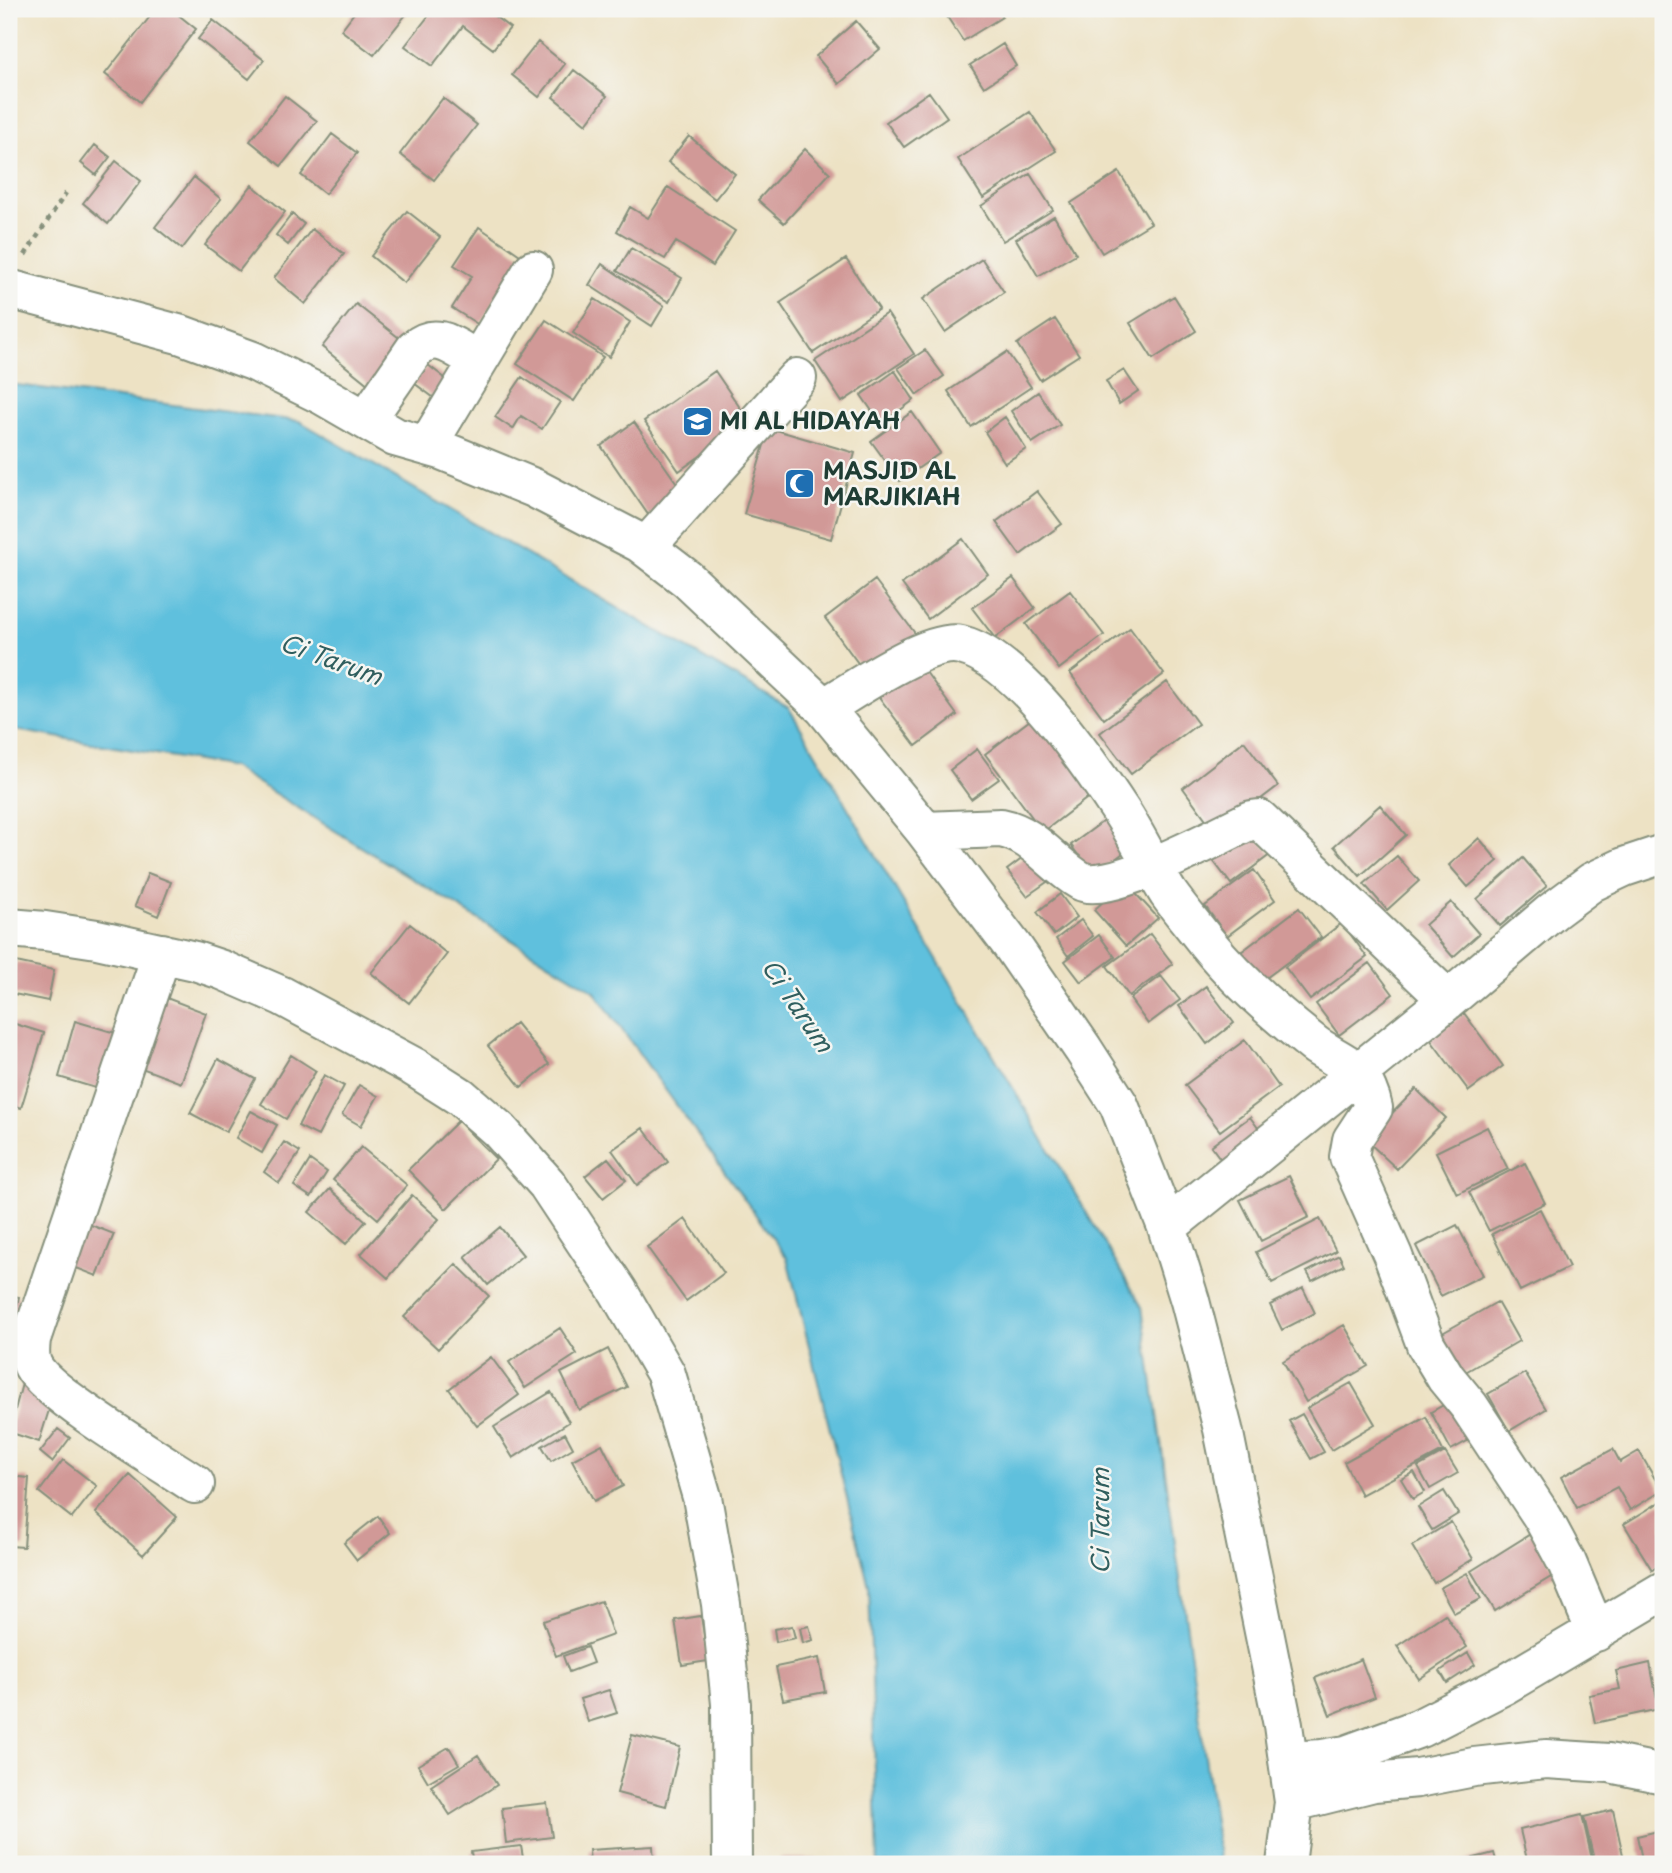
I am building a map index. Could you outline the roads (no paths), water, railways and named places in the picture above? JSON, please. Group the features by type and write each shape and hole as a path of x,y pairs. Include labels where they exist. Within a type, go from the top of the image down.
{"street":[{"path":"434,448 478,361 533,270"},
{"path":"15,275 110,314 253,362 366,419 395,437 434,448 563,502 646,547 687,579 824,708 925,831 1013,947 1119,1105 1167,1227 1190,1301 1223,1429 1283,1725 1291,1782 1286,1864"},
{"path":"366,419 415,349 426,341 440,340 478,361"},
{"path":"646,547 797,379"},
{"path":"824,708 896,665 927,650 945,645 960,644 995,661 1044,709 1121,811 1168,892 1219,958 1279,1016 1357,1073 1372,1100 1373,1108 1352,1140 1349,1157 1393,1256 1426,1345 1543,1518 1567,1563 1596,1632"},
{"path":"925,831 1001,828 1011,830 1086,883 1096,884 1154,867 1251,820 1259,819 1448,1000"},
{"path":"1167,1227 1448,1000 1553,911 1592,883 1624,867 1663,854"},
{"path":"9,928 97,939 162,953 222,970 282,996 414,1067 461,1097 499,1130 547,1184 618,1291 666,1374 702,1497 721,1604 731,1704 732,1864"},
{"path":"162,953 31,1339 31,1357 38,1373 68,1400 195,1484"},
{"path":"1349,1771 1420,1728 1507,1684 1663,1591"},
{"path":"1291,1782 1349,1771 1546,1759 1609,1763 1663,1773"}],"water":[{"name":"Ci Tarum","path":"9,384 299,421 789,708 1142,1307 1220,1864 878,1864 869,1586 787,1258 594,991 232,767 9,729"}],"place":[{"name":"MI AL HIDAYAH","path":"697,421"},
{"name":"MASJID AL MARJIKIAH","path":"800,484"}]}
